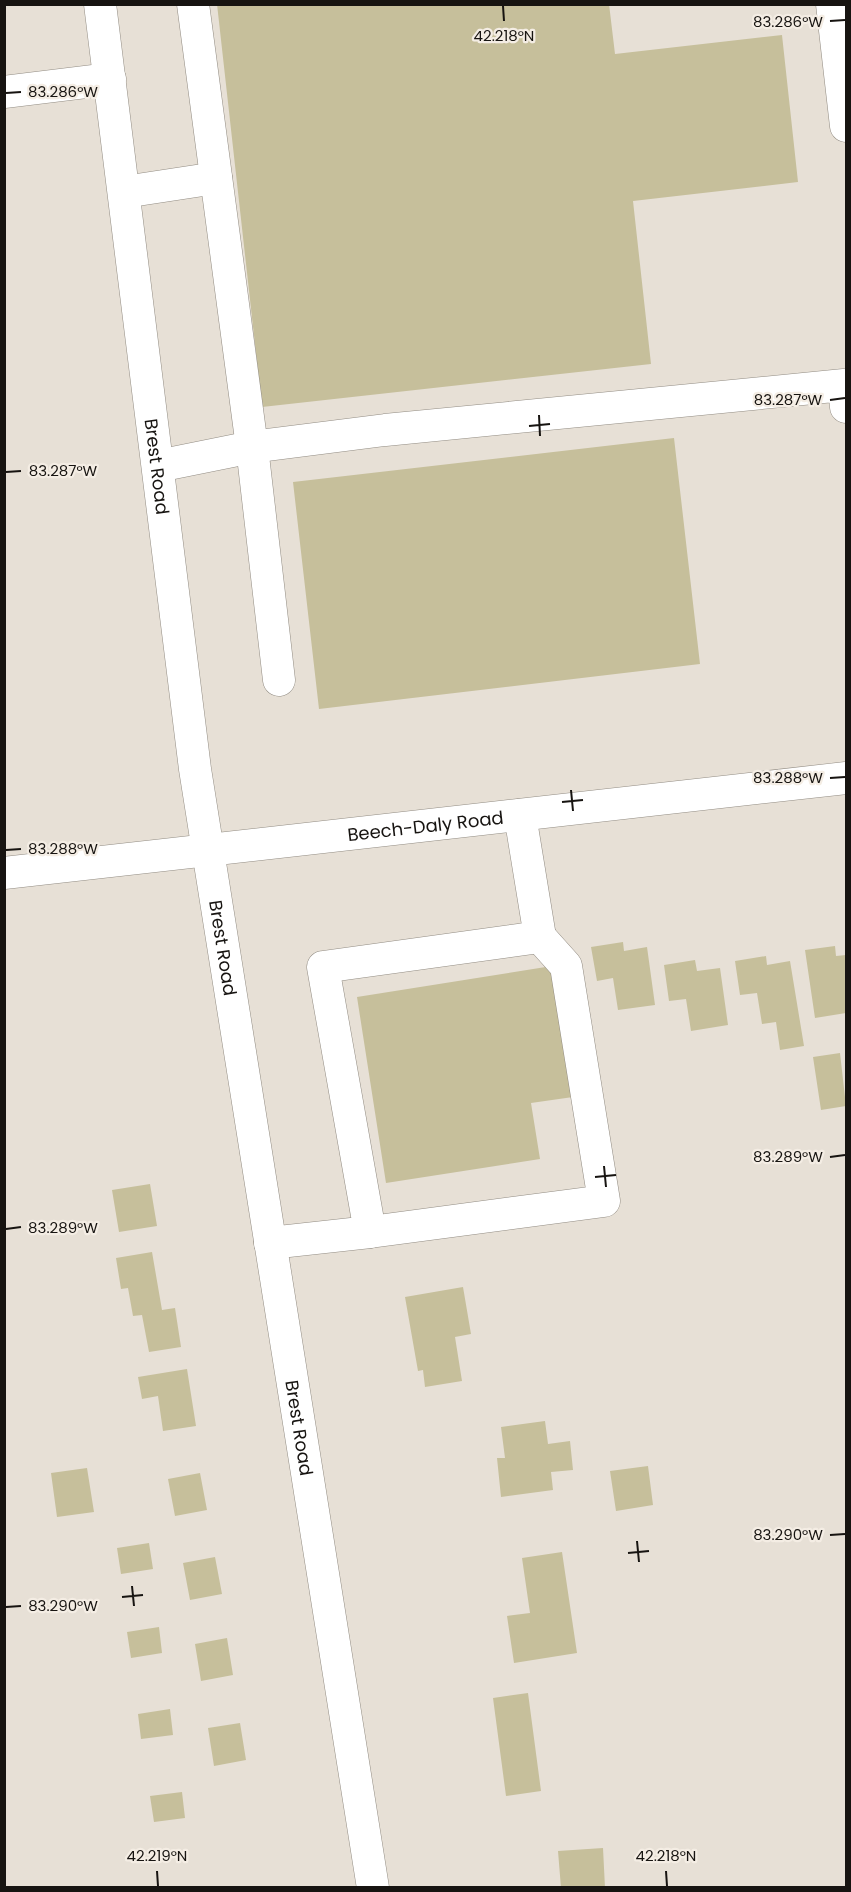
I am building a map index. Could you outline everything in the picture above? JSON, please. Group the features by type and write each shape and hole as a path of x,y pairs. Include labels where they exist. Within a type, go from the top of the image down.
{"street":[{"name":"Brest Road","path":"100,4 195,769 373,1887"},
{"path":"193,4 252,447 279,680"},
{"path":"832,4 846,126"},
{"path":"4,92 110,79"},
{"path":"124,192 216,178"},
{"path":"158,466 252,447 385,430 844,385 846,407"},
{"name":"Beech-Daly Road","path":"4,873 846,778"},
{"path":"270,1243 604,1201 566,966 540,937 520,815"},
{"path":"370,1232 323,968 540,937"}],"building":[{"path":"217,4 609,4 615,54 782,35 798,182 633,201 651,364 262,407"},
{"path":"674,438 700,664 319,709 293,482"},
{"path":"623,942 624,951 647,947 655,1005 618,1010 613,978 597,981 591,947"},
{"path":"835,946 836,956 846,955 846,1013 815,1018 805,950"},
{"path":"766,956 767,965 790,961 804,1046 780,1050 776,1022 762,1024 757,993 740,995 735,961"},
{"path":"695,960 697,971 720,968 728,1025 691,1031 686,999 669,1001 664,965"},
{"path":"552,966 573,1097 531,1103 540,1159 386,1183 357,997"},
{"path":"840,1053 846,1106 821,1110 813,1057"},
{"path":"150,1184 157,1226 119,1232 112,1190"},
{"path":"152,1252 162,1310 175,1308 181,1347 149,1352 142,1315 133,1316 128,1288 121,1289 116,1258"},
{"path":"463,1287 471,1334 455,1337 462,1381 425,1387 423,1370 418,1371 405,1297"},
{"path":"187,1369 196,1426 163,1431 158,1396 142,1399 138,1377"},
{"path":"545,1421 548,1444 570,1441 573,1470 551,1472 553,1490 501,1497 497,1458 505,1458 501,1427"},
{"path":"648,1466 653,1505 616,1511 610,1471"},
{"path":"87,1468 94,1512 57,1517 51,1473"},
{"path":"200,1473 207,1510 175,1516 168,1479"},
{"path":"149,1543 153,1569 121,1574 117,1548"},
{"path":"562,1552 577,1653 514,1663 507,1616 530,1613 522,1558"},
{"path":"215,1557 222,1594 190,1600 183,1563"},
{"path":"159,1627 162,1653 131,1658 127,1632"},
{"path":"227,1638 233,1675 201,1681 195,1644"},
{"path":"528,1693 541,1791 506,1796 493,1698"},
{"path":"170,1709 173,1735 141,1739 138,1714"},
{"path":"240,1723 246,1760 214,1766 208,1728"},
{"path":"182,1792 185,1818 154,1822 150,1796"},
{"path":"603,1848 605,1888 561,1888 558,1851"}]}
